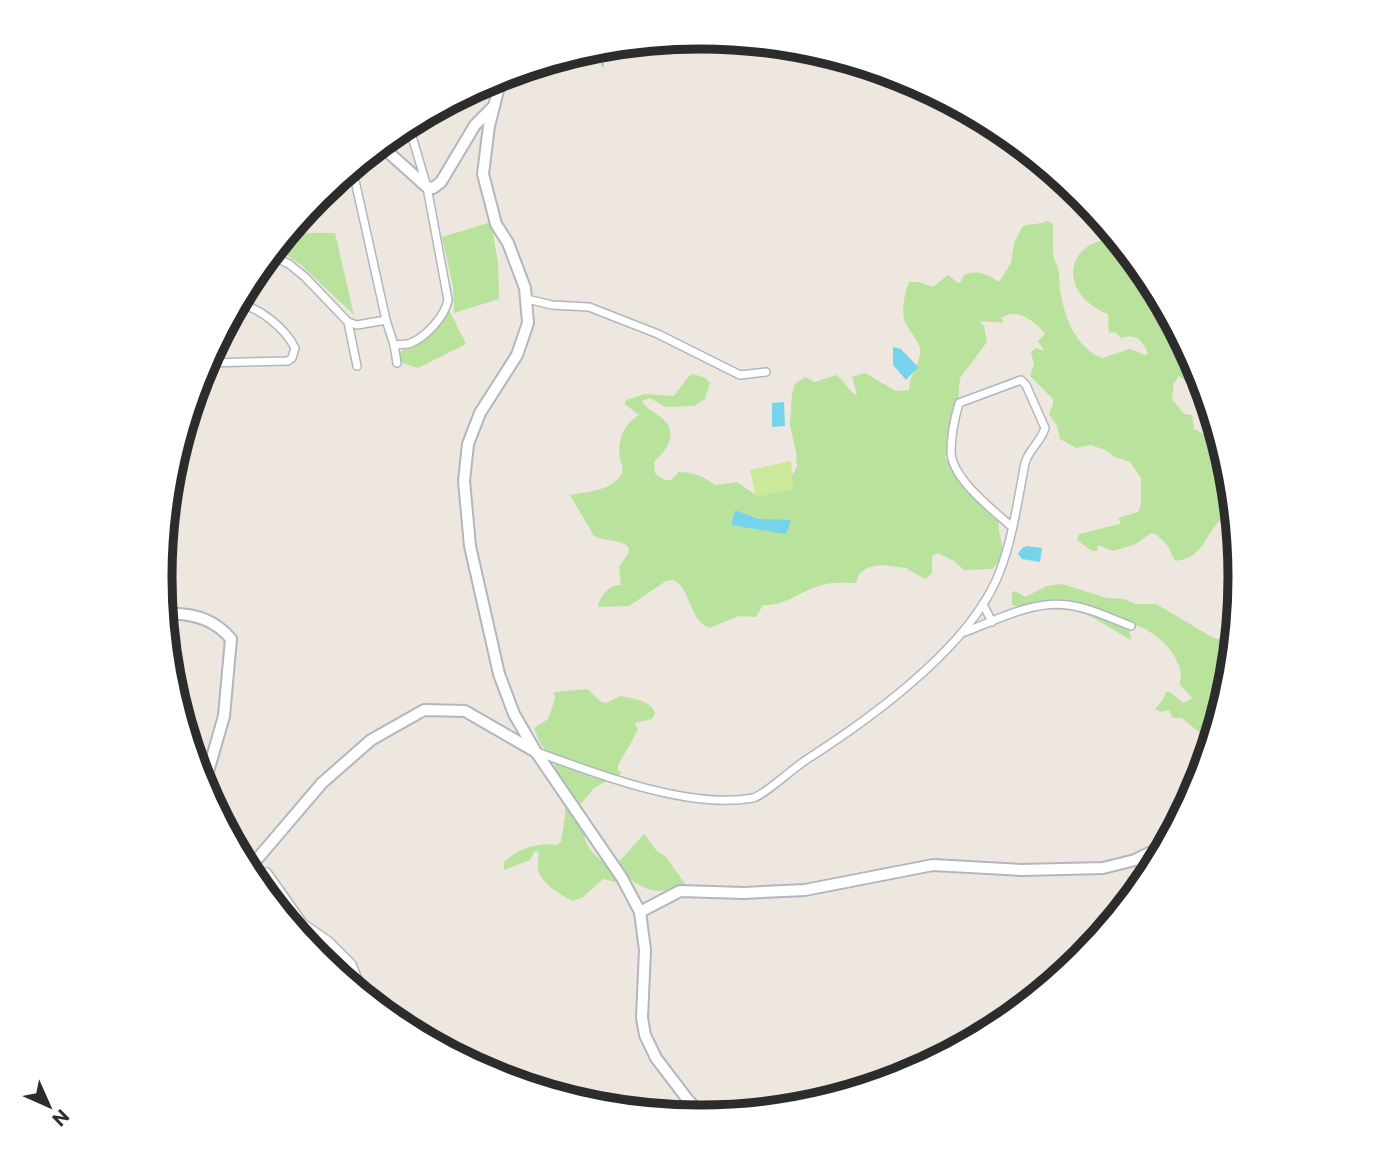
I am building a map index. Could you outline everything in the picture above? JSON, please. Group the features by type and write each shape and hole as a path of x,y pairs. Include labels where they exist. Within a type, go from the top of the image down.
{"street":[{"path":"497,89 483,174 496,224 508,243 527,299 528,323 517,355 480,413 468,444 464,481 470,547 499,674 514,715 622,878 640,912 645,950 642,1018 645,1035 656,1058 693,1106"},
{"path":"488,94 494,101"},
{"path":"387,151 427,187 433,188 441,182 475,125 494,101"},
{"path":"475,125 489,126"},
{"path":"394,345 411,343 427,331 446,310 447,300 427,187 411,135"},
{"path":"355,177 397,363"},
{"path":"279,259 305,277 348,322 358,325 386,320"},
{"path":"527,299 552,305 589,307 658,334 740,375 766,372"},
{"path":"218,363 288,361 294,354 295,348 291,341 268,318 246,307"},
{"path":"348,322 357,366"},
{"path":"255,862 321,783 372,740 424,710 465,711 536,752 639,786 720,801 757,797 798,764 844,735 901,690 962,634 983,604 1000,572 1012,527 1028,453 1042,437 1045,428 1026,385 1021,380 959,403 951,452 953,461 969,486 1012,527"},
{"path":"983,604 992,622"},
{"path":"962,634 1034,607 1066,604 1131,626"},
{"path":"173,614 193,614 214,623 231,639 224,716 208,768"},
{"path":"640,912 680,891 744,893 805,890 933,865 1022,870 1103,867 1135,860 1152,851"},
{"path":"267,872 303,923 341,952 352,964 358,980"}],"green space":[{"path":"1047,221 1053,224 1053,254 1059,271 1064,310 1075,334 1091,352 1102,358 1130,349 1145,355 1148,353 1144,344 1135,337 1121,338 1115,332 1109,333 1108,314 1082,296 1075,284 1073,272 1076,260 1083,250 1096,242 1106,240 1158,313 1192,386 1179,376 1174,383 1172,399 1184,414 1192,415 1194,429 1209,437 1224,509 1225,518 1195,554 1175,561 1168,546 1156,534 1151,533 1136,544 1113,551 1098,545 1097,551 1092,551 1077,540 1079,534 1119,524 1121,522 1118,518 1138,512 1141,504 1141,478 1130,462 1091,445 1076,448 1060,439 1057,426 1049,414 1053,399 1030,376 1034,365 1031,352 1036,348 1044,351 1038,341 1045,334 1031,320 1013,314 1001,318 1004,323 979,321 984,326 987,342 960,378 956,425 945,458 999,520 1002,550 992,569 964,570 938,553 932,556 932,573 925,579 906,568 881,565 869,567 859,574 856,583 822,585 786,601 763,605 756,617 739,616 709,628 697,618 684,591 674,580 666,581 629,606 598,607 606,591 621,585 619,567 629,548 622,543 594,536 570,495 605,488 621,475 621,439 629,423 639,415 625,404 626,400 645,394 674,396 693,374 706,378 710,383 705,399 694,406 666,407 650,398 642,401 663,419 670,430 669,442 654,462 655,473 667,480 678,472 688,473 715,485 737,482 756,495 771,493 790,479 797,467 790,425 795,384 805,377 815,382 836,375 857,395 852,377 865,373 896,391 909,390 920,348 903,314 909,282 933,287 948,275 958,283 964,275 978,273 999,282 1011,263 1014,243 1023,226","holes":["735,510 759,519 791,521 731,524"]},
{"path":"491,222 498,263 499,299 454,313 453,287 442,237"},
{"path":"300,233 335,233 354,315 301,265 284,253"},
{"path":"449,310 466,344 418,368 402,363 399,353 424,337"},
{"path":"791,461 793,489 756,497 750,470"},
{"path":"1062,584 1107,598 1125,599 1135,604 1156,604 1212,637 1224,641 1218,681 1203,736 1182,718 1173,718 1169,710 1161,712 1155,709 1166,692 1170,692 1183,703 1192,698 1180,685 1181,671 1177,661 1160,639 1137,625 1128,623 1131,640 1085,614 1012,605 1012,593 1015,591 1025,597 1047,586"},
{"path":"588,689 601,702 606,703 621,696 636,699 650,705 655,713 652,719 635,723 638,730 618,765 618,770 622,773 594,788 580,805 583,831 588,845 606,864 617,864 644,834 656,850 666,857 688,888 647,889 624,874 623,884 603,879 583,897 573,901 557,892 543,879 538,869 538,851 534,852 530,860 504,870 504,862 515,853 535,846 557,845 561,842 565,797 558,784 554,760 540,743 534,728 548,719 555,699 554,692"}],"water":[{"path":"893,347 901,349 918,367 906,380 893,365"},
{"path":"784,402 785,426 772,427 772,403"},
{"path":"735,510 759,519 791,520 786,534 731,525"},
{"path":"1027,546 1042,548 1040,562 1022,559 1018,554"}],"waterway":[{"path":"601,58 603,66"}]}
